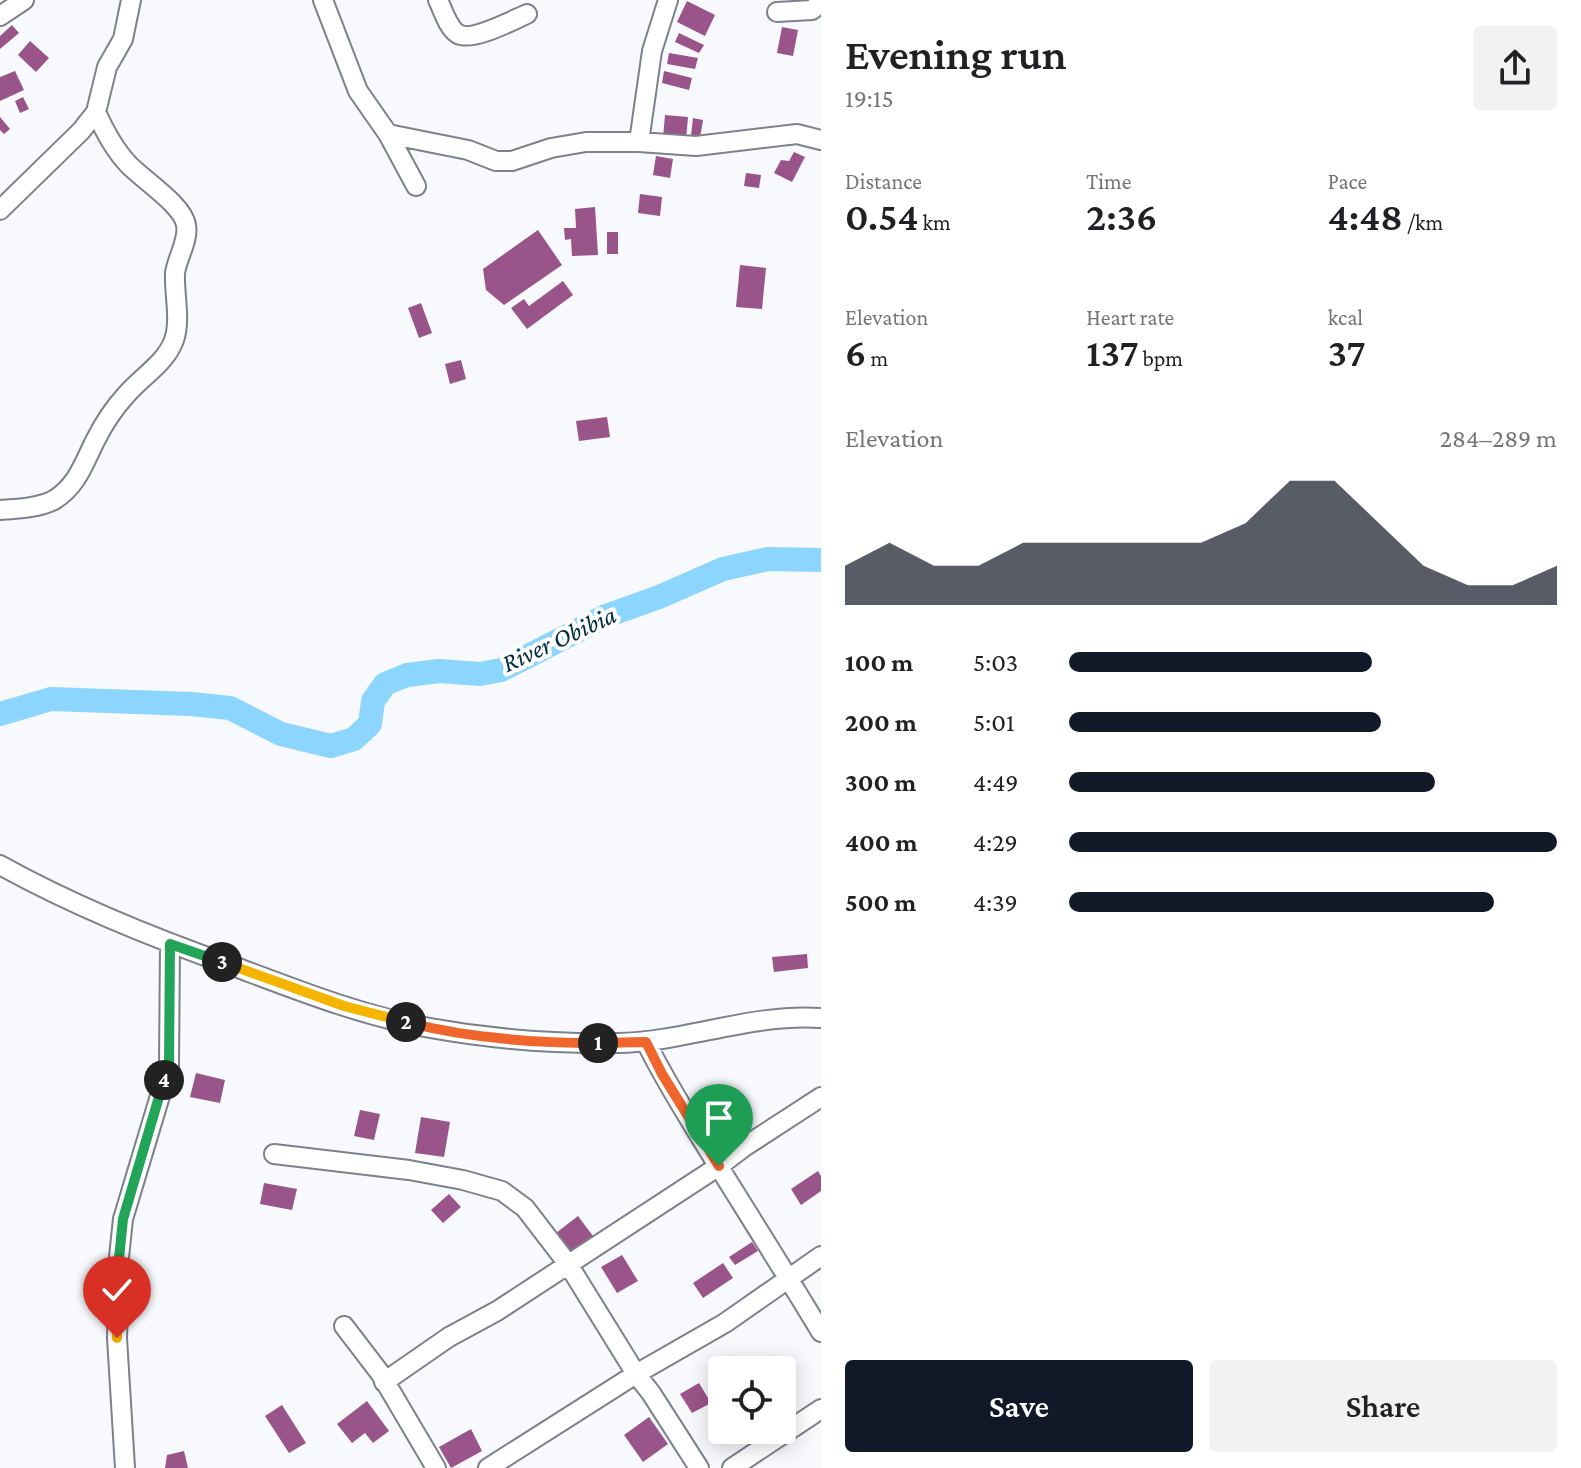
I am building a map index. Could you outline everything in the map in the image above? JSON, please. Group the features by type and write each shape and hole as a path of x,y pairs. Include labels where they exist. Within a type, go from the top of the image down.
{"street":[{"path":"0,16 24,0"},
{"path":"0,210 81,131 96,112 107,67 123,39 131,0"},
{"path":"325,0 358,91 388,134 416,186"},
{"path":"438,0 448,22 458,34 470,37 527,14"},
{"path":"639,142 652,51 668,0"},
{"path":"777,12 812,10 821,2"},
{"path":"0,510 21,509 53,501 73,483 83,471 96,438 122,399 163,359 174,339 175,273 186,222 157,189 127,164 105,133 96,112"},
{"path":"388,134 468,150 496,161 512,161 551,148 586,142 696,146 797,134 821,140"},
{"path":"0,865 55,896 170,944 344,1006 429,1028 552,1043 646,1042 766,1019 821,1018"},
{"path":"125,1468 117,1338 119,1257 123,1219 169,1066 170,944"},
{"path":"646,1042 662,1074 759,1233 791,1278 821,1332"},
{"path":"384,1382 821,1097"},
{"path":"274,1154 409,1170 502,1191 525,1208 568,1264 699,1468"},
{"path":"488,1468 636,1374 725,1323 821,1256"},
{"path":"344,1326 380,1373 436,1468"},
{"path":"732,1468 821,1409"}],"building":[{"path":"687,1 715,15 705,36 677,22"},
{"path":"12,25 19,33 0,49 0,36"},
{"path":"782,27 798,30 793,56 777,53"},
{"path":"679,33 704,45 699,53 675,42"},
{"path":"30,41 49,58 36,72 18,55"},
{"path":"669,53 698,58 695,69 667,64"},
{"path":"15,71 24,90 0,101 0,77"},
{"path":"664,71 692,78 689,90 662,83"},
{"path":"23,97 29,109 20,113 15,101"},
{"path":"665,115 688,117 686,139 663,138"},
{"path":"0,117 10,129 4,134 0,130"},
{"path":"693,118 703,120 700,138 691,136"},
{"path":"794,152 805,157 792,182 774,173 781,160 789,161"},
{"path":"656,156 673,159 670,178 653,175"},
{"path":"746,173 761,175 759,188 744,186"},
{"path":"640,194 662,197 660,216 638,213"},
{"path":"595,207 598,255 572,256 571,239 565,240 564,228 576,228 575,209"},
{"path":"538,230 562,265 504,305 486,290 483,269"},
{"path":"607,232 618,232 618,254 607,254"},
{"path":"740,265 766,268 762,309 736,307"},
{"path":"563,281 573,295 527,329 511,308 524,299 529,306"},
{"path":"421,303 432,333 419,338 408,308"},
{"path":"461,360 466,379 450,384 445,364"},
{"path":"607,417 610,437 579,441 576,421"},
{"path":"807,954 808,968 774,972 772,957"},
{"path":"196,1073 225,1080 220,1103 190,1097"},
{"path":"360,1110 380,1114 374,1140 354,1136"},
{"path":"421,1117 450,1122 444,1157 415,1153"},
{"path":"818,1171 821,1191 801,1205 791,1189"},
{"path":"264,1183 297,1189 292,1210 260,1204"},
{"path":"449,1194 461,1207 443,1223 431,1210"},
{"path":"578,1216 593,1236 572,1253 556,1233"},
{"path":"752,1242 758,1251 735,1265 729,1257"},
{"path":"622,1255 638,1281 617,1293 601,1267"},
{"path":"723,1263 733,1278 703,1298 693,1283"},
{"path":"699,1383 708,1398 708,1405 692,1413 680,1394"},
{"path":"367,1401 389,1431 373,1443 365,1433 352,1443 337,1424"},
{"path":"282,1405 306,1443 289,1453 265,1416"},
{"path":"649,1417 668,1444 643,1462 624,1435"},
{"path":"471,1429 482,1451 451,1468 439,1447"},
{"path":"184,1451 188,1468 165,1468 167,1455"}],"waterway":[{"name":"River Obibia","path":"0,714 51,699 191,704 230,708 281,734 331,746 354,739 370,724 373,701 385,684 407,675 439,671 480,674 501,670 606,616 723,569 768,559 821,560"}],"route":[{"path":"117,1338 116,1297 123,1219 169,1066 170,944 344,1006 429,1028 552,1043 646,1042 662,1074 719,1166"}]}
